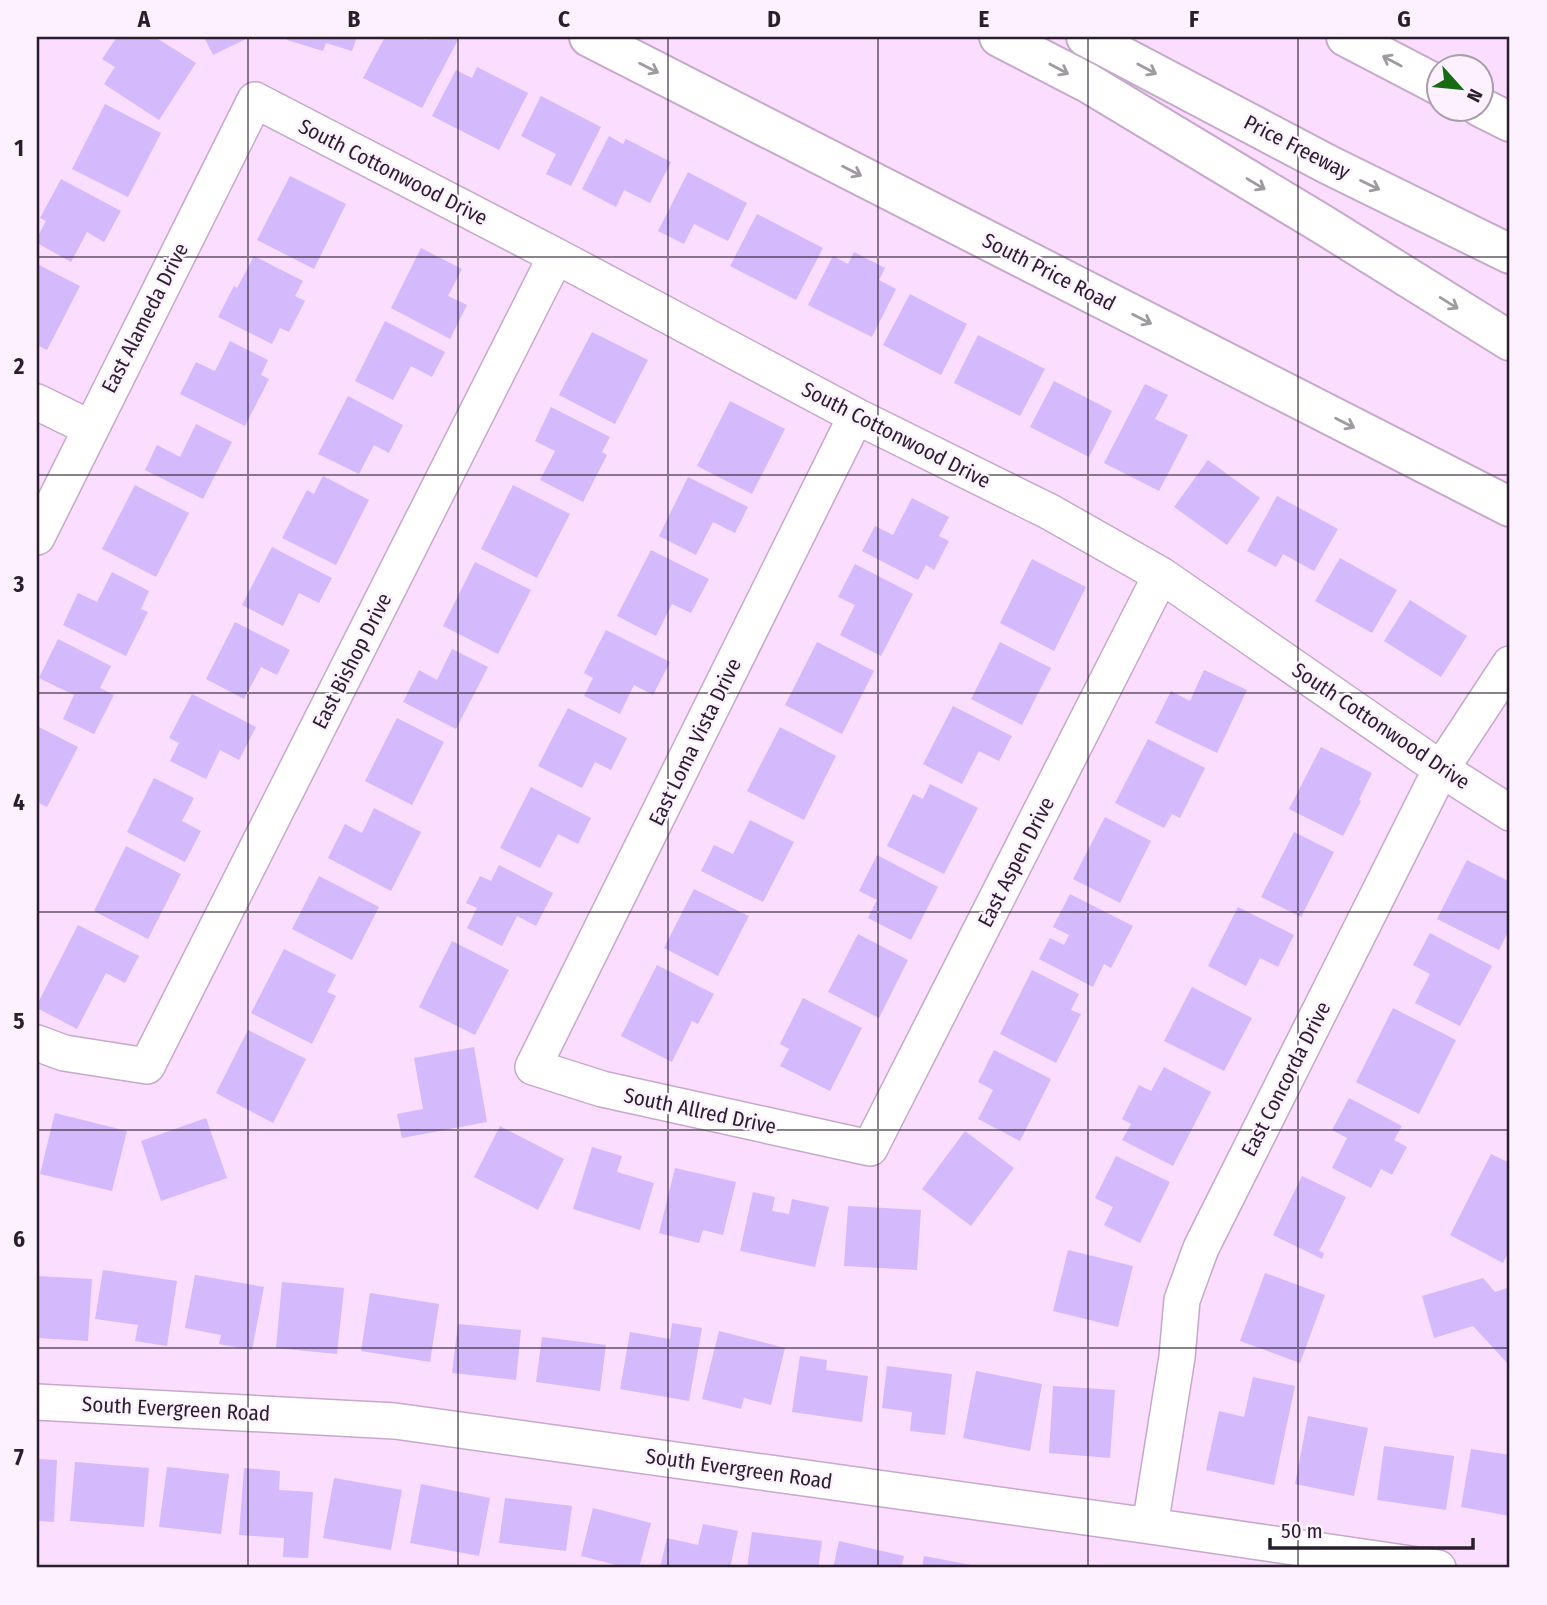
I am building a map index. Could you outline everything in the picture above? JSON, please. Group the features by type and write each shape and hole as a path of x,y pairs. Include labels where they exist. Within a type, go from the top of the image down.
{"main road":[{"name":"South Price Road","path":"589,37 1510,507"},
{"path":"999,37 1099,90 1510,341"},
{"name":"Price Freeway","path":"1086,37 1329,164 1510,254"},
{"path":"1346,37 1424,78"},
{"path":"1494,114 1510,122"}],"street":[{"name":"South Cottonwood Drive","path":"255,100 856,416 1050,512 1161,576 1441,769 1510,813"},
{"name":"East Alameda Drive","path":"37,537 255,100"},
{"name":"East Bishop Drive","path":"37,1043 64,1052 147,1066 556,256"},
{"path":"37,402 90,428"},
{"name":"East Loma Vista Drive","path":"533,1067 856,416"},
{"name":"East Aspen Drive","path":"870,1148 1161,576"},
{"name":"East Concorda Drive","path":"1150,1526 1177,1357 1182,1300 1201,1248 1441,769 1510,664"},
{"name":"South Allred Drive","path":"533,1067 602,1089 870,1148"},
{"name":"South Evergreen Road","path":"37,1402 396,1421 1438,1568"}],"building":[{"path":"117,37 155,37 196,63 159,120 104,84 115,67 102,59"},
{"path":"204,37 250,37 213,55"},
{"path":"288,37 357,37 352,51 326,43 323,51 287,40"},
{"path":"385,37 420,37 426,40 427,37 459,38 422,108 363,78"},
{"path":"477,67 528,93 499,150 432,116 456,70 472,78"},
{"path":"541,96 601,127 571,186 546,174 556,154 521,136"},
{"path":"105,104 161,133 128,197 72,169"},
{"path":"609,136 623,144 626,139 671,162 650,203 624,190 616,207 582,189"},
{"path":"688,172 747,203 728,241 694,224 684,244 658,231"},
{"path":"290,176 346,204 314,269 257,240"},
{"path":"61,179 121,211 104,242 87,232 71,262 37,243 46,221 40,218"},
{"path":"757,214 823,248 796,300 730,266"},
{"path":"421,248 462,269 448,296 467,305 450,339 391,308"},
{"path":"854,252 885,268 879,280 896,289 872,337 808,305 833,256 848,264"},
{"path":"254,256 303,281 295,296 305,301 289,332 280,328 272,344 218,317"},
{"path":"37,264 80,286 47,350 37,345"},
{"path":"910,294 967,324 941,375 883,345"},
{"path":"385,321 445,352 432,377 411,366 393,400 355,381"},
{"path":"592,332 648,360 615,424 559,395"},
{"path":"978,335 1045,369 1020,416 954,383"},
{"path":"230,341 268,360 261,375 269,379 245,426 180,394 196,362 215,371"},
{"path":"1054,381 1112,411 1089,457 1030,427"},
{"path":"1145,384 1168,395 1155,419 1188,435 1159,491 1104,463"},
{"path":"348,396 403,425 389,453 374,445 359,474 318,454"},
{"path":"730,401 785,429 752,494 697,466"},
{"path":"551,407 610,437 602,452 607,455 583,502 540,480 555,451 535,441"},
{"path":"196,424 232,442 203,499 145,470 157,445 180,457"},
{"path":"1208,460 1260,498 1227,545 1174,507"},
{"path":"323,476 369,500 336,565 282,538 307,490 314,494"},
{"path":"688,477 748,507 735,533 713,522 696,555 659,536"},
{"path":"135,485 189,513 156,577 102,549"},
{"path":"513,485 570,514 537,578 481,549"},
{"path":"1277,496 1338,529 1314,571 1283,554 1276,567 1247,551"},
{"path":"912,498 949,517 939,536 949,541 934,570 926,565 918,580 862,551 875,526 893,535"},
{"path":"272,547 332,578 319,603 299,593 283,626 242,605"},
{"path":"651,550 709,579 691,613 672,604 656,636 617,616"},
{"path":"1340,558 1397,590 1372,633 1315,601"},
{"path":"1032,559 1086,587 1054,651 1000,623"},
{"path":"475,562 531,590 498,654 443,626"},
{"path":"855,564 913,594 881,656 840,635 855,605 838,597"},
{"path":"112,572 149,591 141,609 148,612 126,656 63,625 78,593 97,602"},
{"path":"1410,600 1467,636 1441,677 1384,641"},
{"path":"235,622 290,650 277,675 261,667 244,699 206,679"},
{"path":"606,630 670,662 653,695 634,685 620,714 584,696 593,678 584,673"},
{"path":"58,639 111,666 100,688 114,695 94,734 63,719 74,695 39,678"},
{"path":"817,642 874,671 842,734 785,705"},
{"path":"1000,642 1051,668 1022,725 971,699"},
{"path":"452,649 488,667 456,729 403,702 419,670 437,680"},
{"path":"1204,670 1247,690 1217,753 1155,723 1171,691 1190,701"},
{"path":"192,694 256,727 239,760 220,750 206,779 170,761 179,743 169,738"},
{"path":"953,706 1012,736 999,761 979,751 962,784 923,764"},
{"path":"568,708 627,738 611,770 595,762 582,788 538,766"},
{"path":"397,718 444,742 412,805 365,781"},
{"path":"37,726 78,747 47,807 37,802"},
{"path":"780,727 836,756 804,820 747,791"},
{"path":"1148,739 1205,768 1180,818 1172,814 1164,828 1115,803"},
{"path":"1321,747 1372,773 1343,836 1289,809"},
{"path":"154,778 194,798 182,821 201,831 185,862 127,832"},
{"path":"930,784 978,808 944,874 887,846 913,794 923,799"},
{"path":"531,787 591,818 578,844 558,834 540,868 500,848"},
{"path":"374,808 421,832 391,891 328,858 345,824 362,833"},
{"path":"1105,817 1151,841 1120,903 1073,879"},
{"path":"750,820 794,842 763,902 701,871 714,845 733,854"},
{"path":"1294,832 1334,852 1301,917 1261,897"},
{"path":"126,846 181,874 148,939 94,911"},
{"path":"877,855 938,887 911,940 868,918 877,900 859,891"},
{"path":"1467,860 1510,882 1510,928 1499,950 1437,919"},
{"path":"499,865 553,893 536,926 517,916 502,946 467,928 477,908 466,903 480,876 491,881"},
{"path":"319,876 379,907 352,960 292,929"},
{"path":"694,889 749,916 718,976 664,948"},
{"path":"1070,894 1133,926 1111,968 1104,964 1093,987 1039,959 1050,938 1064,945 1069,935 1053,927"},
{"path":"1238,907 1294,935 1278,967 1260,958 1246,986 1208,966"},
{"path":"78,925 139,956 125,983 106,973 77,1029 37,1008 37,1005"},
{"path":"1430,933 1492,966 1460,1026 1415,1003 1430,974 1413,965"},
{"path":"858,934 908,960 879,1018 828,992"},
{"path":"452,941 509,970 475,1035 419,1007"},
{"path":"284,949 336,975 327,992 336,996 312,1044 251,1013"},
{"path":"657,965 714,994 698,1024 692,1021 672,1062 621,1036"},
{"path":"1032,970 1079,994 1071,1010 1081,1014 1056,1063 1000,1034"},
{"path":"1192,987 1252,1018 1224,1071 1164,1041"},
{"path":"803,998 862,1028 830,1091 780,1066 789,1049 780,1044"},
{"path":"1393,1008 1456,1040 1419,1114 1356,1082"},
{"path":"248,1030 306,1059 273,1123 216,1093"},
{"path":"474,1047 487,1122 402,1138 397,1114 423,1109 414,1058"},
{"path":"994,1050 1051,1079 1020,1141 978,1119 993,1090 978,1082"},
{"path":"1164,1067 1211,1092 1173,1166 1122,1140 1131,1124 1122,1119 1139,1085 1151,1091"},
{"path":"1349,1098 1402,1126 1394,1140 1407,1147 1392,1175 1381,1169 1371,1188 1332,1168 1347,1138 1332,1130"},
{"path":"55,1113 127,1131 112,1191 40,1174"},
{"path":"206,1118 227,1178 161,1201 141,1141"},
{"path":"500,1126 564,1159 538,1210 474,1177"},
{"path":"965,1131 1014,1168 971,1226 922,1189"},
{"path":"592,1147 622,1156 617,1172 654,1183 640,1230 573,1209"},
{"path":"1491,1154 1510,1163 1510,1249 1503,1263 1450,1235"},
{"path":"1116,1156 1170,1182 1140,1243 1104,1225 1113,1207 1095,1198"},
{"path":"675,1168 736,1182 723,1235 703,1230 699,1243 659,1233"},
{"path":"1302,1176 1346,1197 1319,1251 1324,1253 1322,1259 1273,1235"},
{"path":"753,1192 775,1197 772,1211 789,1214 792,1199 829,1207 815,1267 740,1251"},
{"path":"848,1206 921,1210 917,1270 844,1266"},
{"path":"1068,1250 1133,1266 1118,1327 1053,1311"},
{"path":"103,1270 177,1281 167,1346 135,1341 138,1325 95,1319"},
{"path":"1265,1273 1325,1295 1300,1363 1240,1341"},
{"path":"195,1275 264,1287 252,1350 219,1344 221,1335 185,1328"},
{"path":"37,1276 92,1279 88,1341 37,1338"},
{"path":"1483,1278 1495,1292 1510,1287 1510,1366 1473,1326 1434,1338 1422,1296"},
{"path":"282,1282 344,1288 337,1354 276,1348"},
{"path":"370,1293 439,1304 430,1362 361,1351"},
{"path":"672,1323 702,1328 689,1401 620,1389 630,1332 670,1339"},
{"path":"458,1324 521,1330 516,1380 452,1373"},
{"path":"719,1331 785,1348 771,1405 744,1398 741,1409 702,1399"},
{"path":"542,1337 606,1345 600,1391 536,1382"},
{"path":"800,1356 827,1360 826,1370 868,1376 862,1422 792,1412"},
{"path":"887,1366 952,1374 945,1435 910,1431 912,1412 882,1408"},
{"path":"976,1371 1042,1384 1030,1451 963,1438"},
{"path":"1253,1377 1295,1386 1274,1485 1206,1470 1219,1411 1244,1417"},
{"path":"1053,1386 1115,1390 1110,1458 1049,1453"},
{"path":"1308,1416 1368,1428 1354,1496 1295,1484"},
{"path":"1384,1446 1454,1456 1446,1510 1377,1500"},
{"path":"1471,1449 1510,1455 1510,1516 1461,1507"},
{"path":"37,1459 57,1460 54,1522 37,1521"},
{"path":"75,1462 149,1468 144,1527 70,1521"},
{"path":"167,1467 229,1474 221,1534 159,1527"},
{"path":"244,1468 280,1471 279,1490 313,1492 308,1558 283,1557 284,1538 239,1535"},
{"path":"334,1478 402,1490 391,1550 323,1538"},
{"path":"421,1484 490,1498 479,1556 410,1543"},
{"path":"505,1498 572,1506 566,1551 499,1543"},
{"path":"593,1508 651,1523 639,1568 628,1568 581,1556"},
{"path":"703,1524 738,1531 730,1568 660,1568 667,1538 698,1545"},
{"path":"752,1532 822,1541 818,1568 747,1568"},
{"path":"839,1541 904,1556 901,1568 833,1568"},
{"path":"924,1556 982,1567 982,1568 922,1568"}]}
